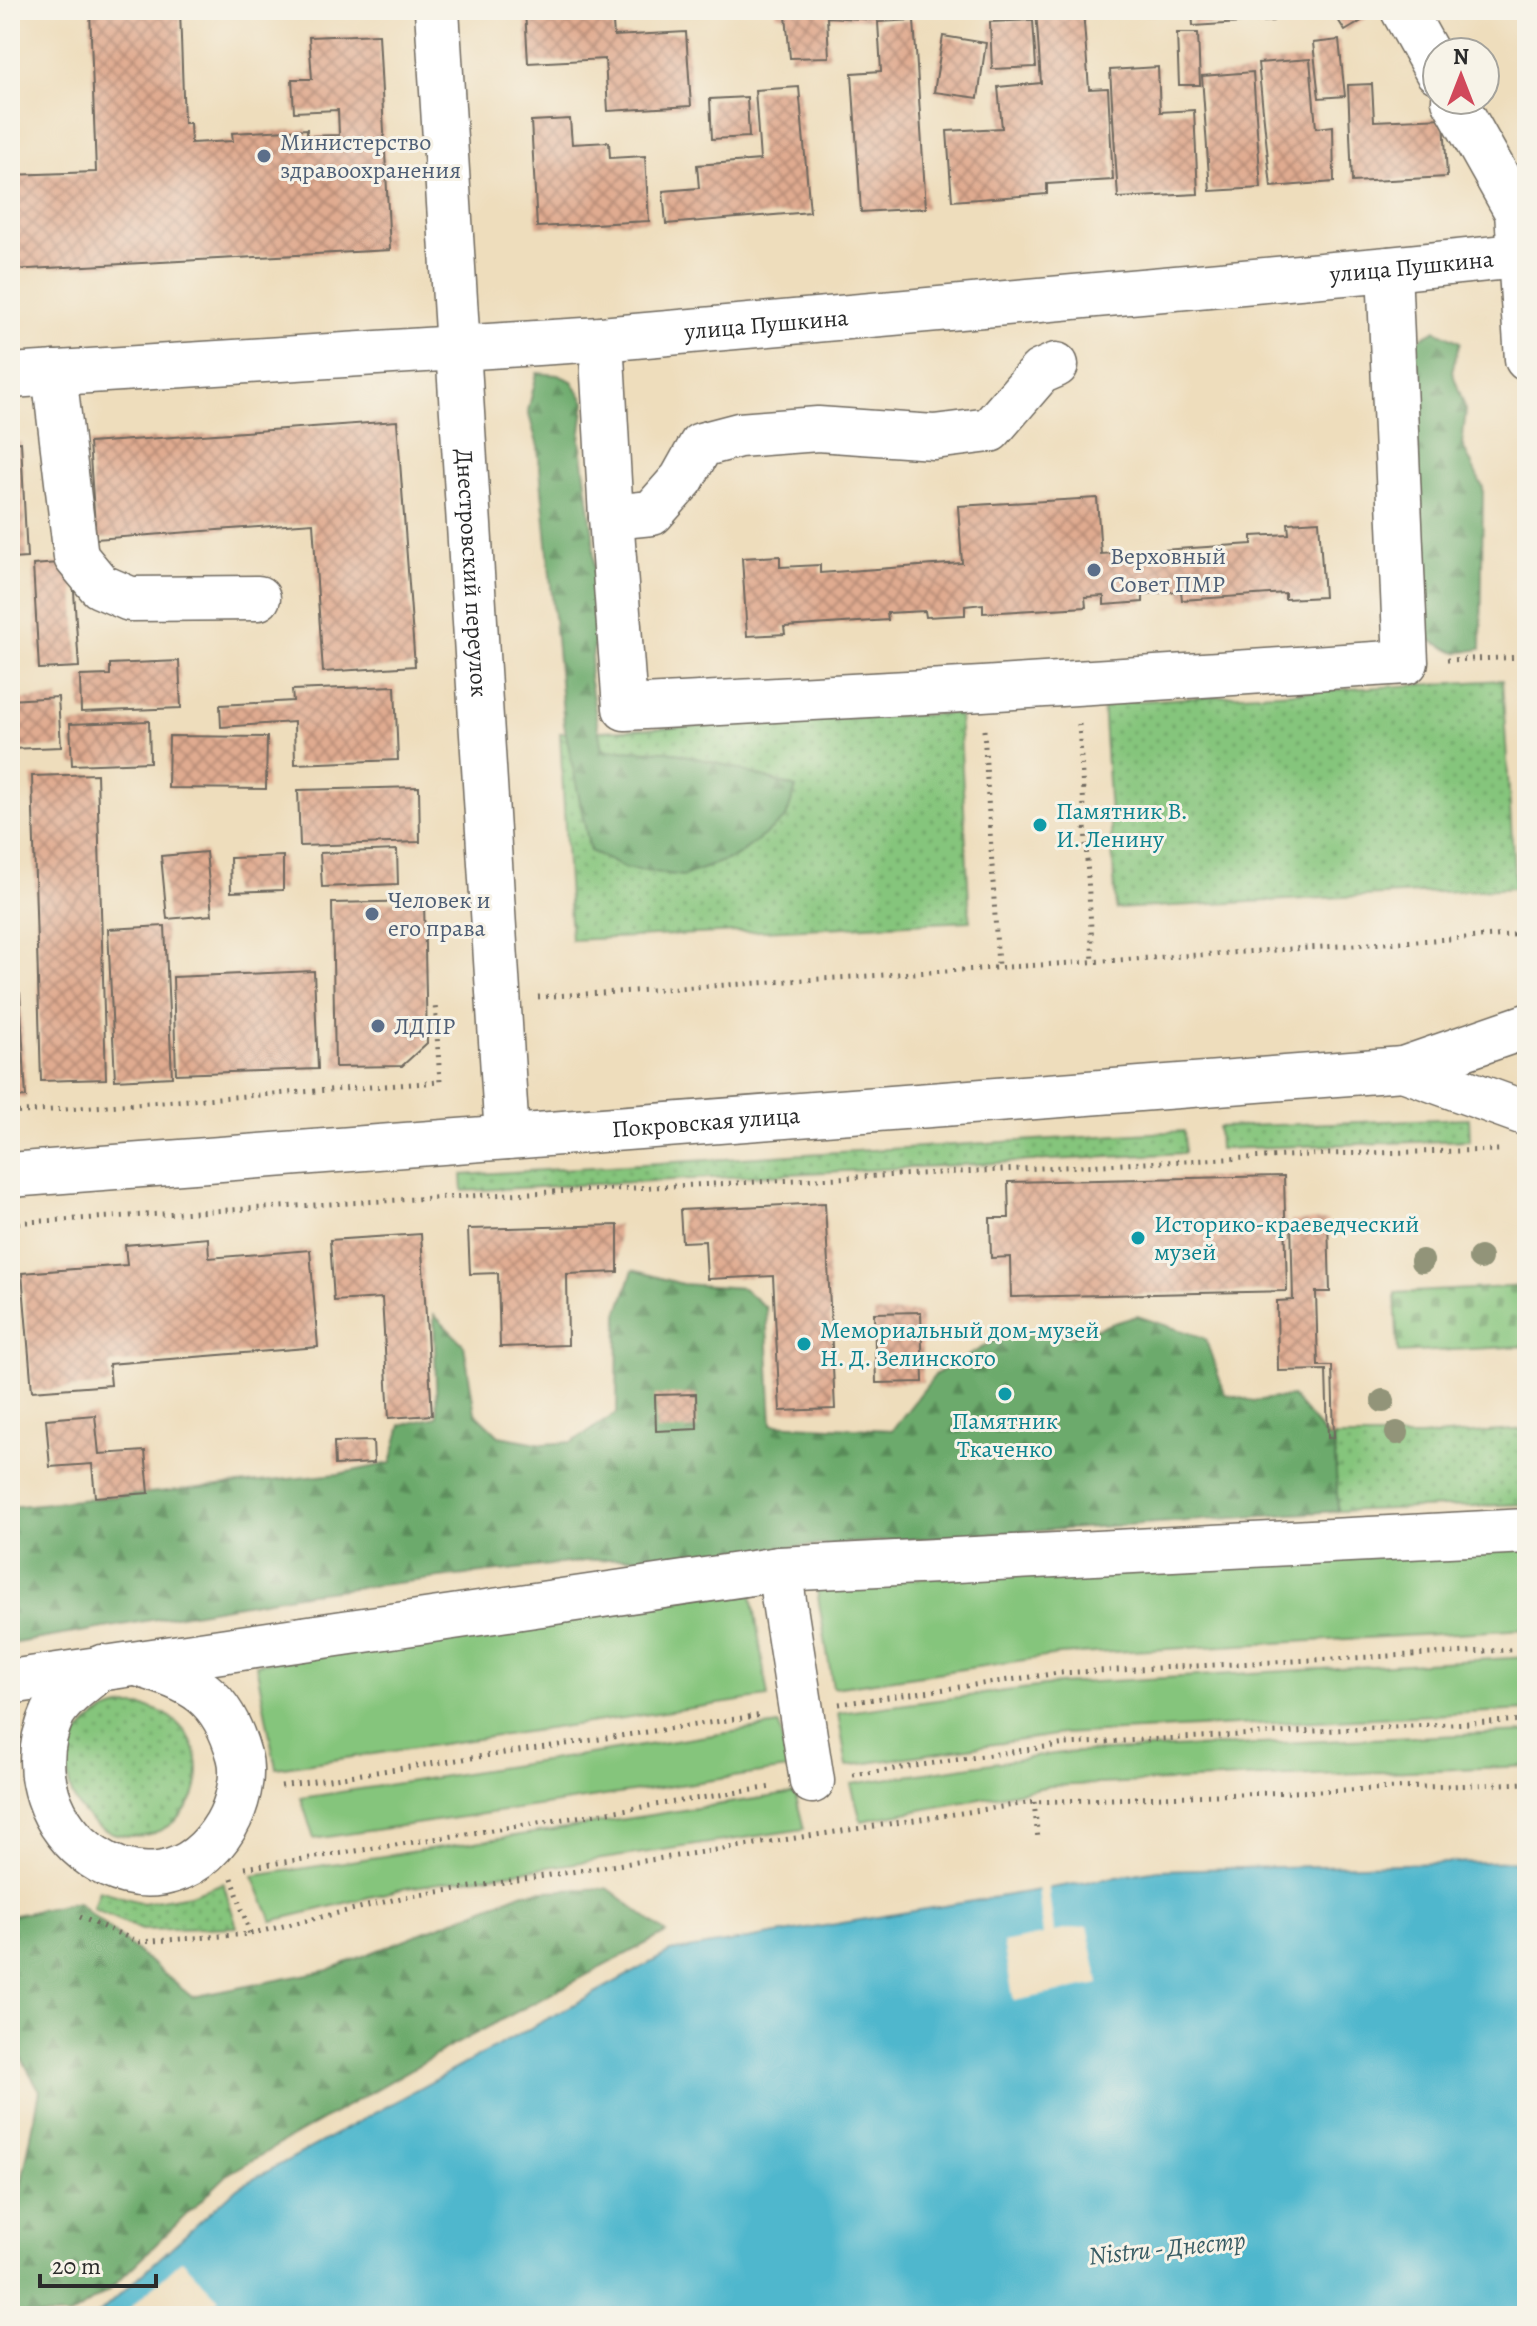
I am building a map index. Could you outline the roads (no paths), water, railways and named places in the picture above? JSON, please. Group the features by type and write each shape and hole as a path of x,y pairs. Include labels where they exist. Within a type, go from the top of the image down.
{"street":[{"name":"Днестровский переулок","path":"437,10 507,1137"},
{"path":"1403,10 1421,42"},
{"path":"1463,116 1517,212 1524,255 1527,359"},
{"name":"улица Пушкина","path":"10,376 601,339 1524,255"},
{"path":"601,339 625,708 1406,662 1389,269"},
{"path":"611,517 652,513 682,479 701,445 739,435 818,429 934,437 990,430 1040,372 1056,365"},
{"path":"54,373 76,557 100,586 130,599 258,598"},
{"name":"Покровская улица","path":"10,1175 1403,1069 1527,1026"},
{"name":"Покровская улица","path":"1403,1069 1519,1132"},
{"path":"10,1682 779,1569 1527,1531"},
{"path":"779,1569 812,1781"},
{"path":"118,1665 178,1676 209,1696 230,1725 241,1760 239,1792 232,1815 223,1830 200,1854 159,1873 130,1874 102,1868 73,1852 54,1831 41,1807 35,1777 39,1743 53,1712 118,1665"}],"water":[{"name":"Nistru - Днестр","path":"1527,1861 1527,2316 96,2316 237,2188 670,1952 1158,1870"}],"place":[{"name":"Министерство здравоохранения","path":"264,156"},
{"name":"Верховный Совет ПМР","path":"1094,570"},
{"name":"Памятник В. И. Ленину","path":"1040,825"},
{"name":"Человек и его права","path":"372,914"},
{"name":"ЛДПР","path":"378,1026"},
{"name":"Историко-краеведческий музей","path":"1138,1238"},
{"name":"Мемориальный дом-музей Н. Д. Зелинского","path":"804,1344"},
{"name":"Памятник Ткаченко","path":"1005,1394"}]}
